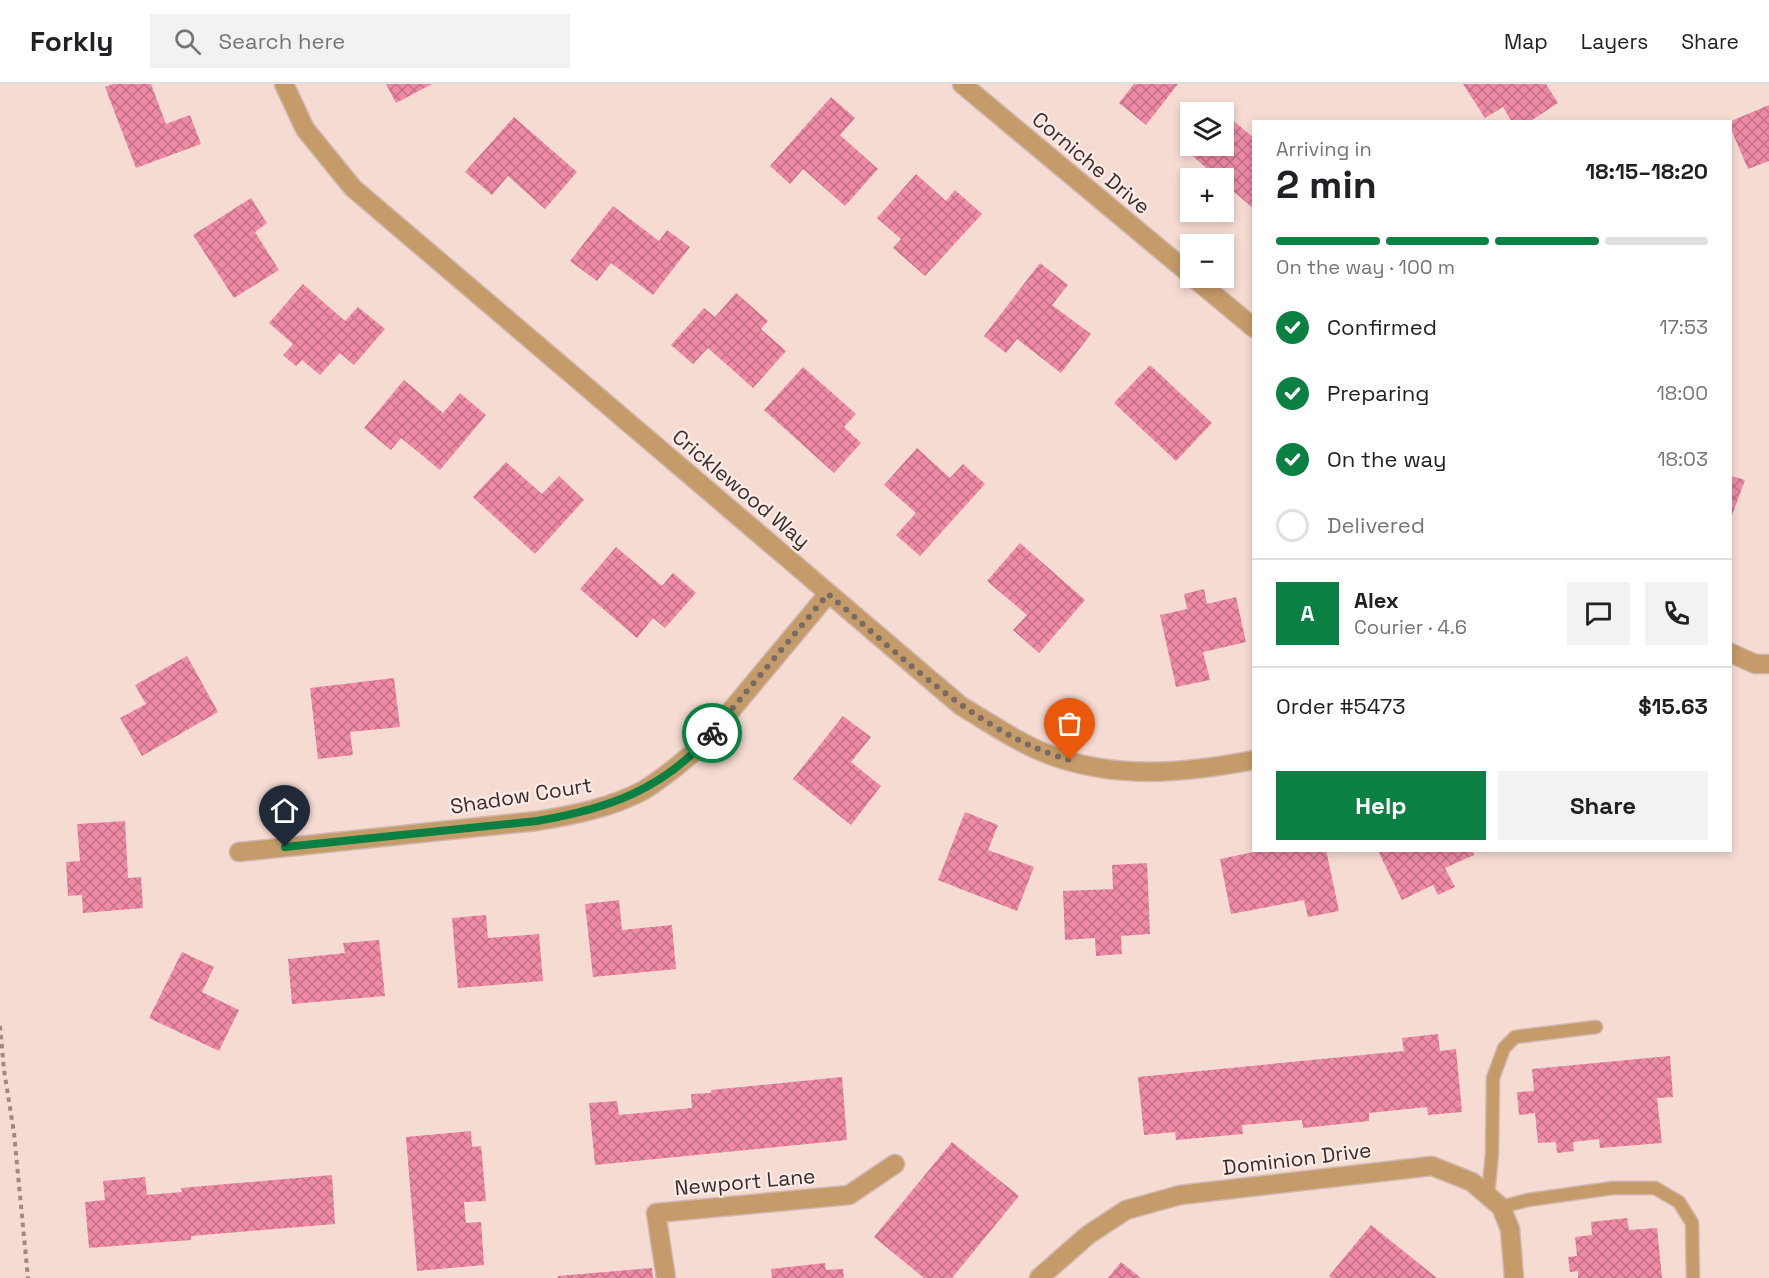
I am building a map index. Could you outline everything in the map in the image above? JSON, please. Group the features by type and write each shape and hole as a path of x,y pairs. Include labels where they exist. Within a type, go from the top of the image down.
{"street":[{"name":"Cricklewood Way","path":"284,84 305,129 353,188 961,706 1007,734 1050,755 1127,772 1156,773 1209,769 1252,759"},
{"name":"Corniche Drive","path":"962,84 1180,266"},
{"name":"Corniche Drive","path":"1206,288 1252,326"},
{"name":"Shadow Court","path":"239,852 537,821 573,815 609,805 643,790 679,765 703,744 828,594"},
{"path":"1732,653 1755,663 1769,664"},
{"name":"Newport Lane","path":"666,1278 656,1213 849,1195 895,1164"},
{"name":"Dominion Drive","path":"1039,1278 1088,1234 1126,1210 1180,1195 1431,1166 1472,1182 1494,1201"},
{"path":"1494,1201 1510,1229 1514,1278"}],"lane":[{"path":"1596,1028 1515,1037 1504,1048 1493,1078 1494,1201 1528,1200 1613,1188 1655,1188 1679,1202 1692,1223 1693,1278"}],"path":[{"path":"0,1026 14,1133 28,1278"}],"building":[{"path":"113,84 151,84 166,124 190,115 201,144 136,168 105,87"},
{"path":"386,84 432,84 396,103"},
{"path":"1134,84 1178,84 1146,125 1119,103"},
{"path":"1463,84 1546,84 1558,103 1532,120 1511,120 1503,107 1485,118"},
{"path":"831,97 855,118 840,135 878,169 845,206 803,169 790,184 770,166"},
{"path":"1769,105 1769,161 1748,169 1732,131 1732,121"},
{"path":"514,117 577,172 545,209 508,176 492,195 465,172"},
{"path":"1234,121 1252,136 1252,207 1234,192 1234,168 1206,168 1193,156 1234,156"},
{"path":"916,174 946,201 955,190 982,214 925,276 893,248 901,239 877,218"},
{"path":"251,198 267,223 255,232 279,270 234,298 193,235"},
{"path":"613,206 659,241 667,230 690,247 653,295 611,263 597,281 570,261"},
{"path":"1040,263 1068,285 1052,305 1091,334 1061,373 1017,339 1006,353 984,336"},
{"path":"303,284 345,321 358,307 385,329 354,365 340,353 320,375 302,360 296,366 283,355 293,344 269,323"},
{"path":"736,293 768,321 761,329 786,351 753,388 708,348 693,364 671,345 704,308 715,317"},
{"path":"1150,365 1212,423 1176,461 1114,403"},
{"path":"803,367 856,414 844,427 861,443 834,473 764,410"},
{"path":"404,380 443,413 460,393 486,415 440,470 401,438 391,450 364,428"},
{"path":"917,448 950,478 963,464 985,484 920,556 896,535 916,513 884,485"},
{"path":"506,462 542,494 559,476 584,500 535,554 473,497"},
{"path":"1732,476 1745,480 1732,515"},
{"path":"1020,543 1085,600 1039,653 1013,630 1027,615 987,581"},
{"path":"616,547 662,586 673,573 696,593 665,628 653,618 637,638 580,589"},
{"path":"1204,589 1207,604 1236,597 1246,642 1203,652 1210,680 1176,687 1160,615 1187,609 1184,594"},
{"path":"187,656 218,712 142,756 120,718 146,704 135,685"},
{"path":"394,678 400,727 350,732 353,755 318,759 310,688"},
{"path":"843,716 871,737 851,762 881,786 851,825 793,779"},
{"path":"965,812 998,825 988,850 1034,867 1017,911 938,880"},
{"path":"125,821 128,878 141,877 143,908 83,913 82,895 68,896 66,862 80,861 77,824"},
{"path":"1253,852 1326,852 1339,911 1308,917 1304,900 1231,914 1220,859"},
{"path":"1473,852 1474,855 1445,868 1455,887 1438,895 1433,885 1402,900 1379,853"},
{"path":"1147,863 1150,934 1121,936 1122,954 1096,956 1095,938 1065,940 1063,891 1113,889 1112,865"},
{"path":"619,900 622,930 672,925 676,969 593,977 585,904"},
{"path":"486,915 488,938 539,934 543,981 458,988 452,918"},
{"path":"379,940 385,996 292,1004 288,959 345,953 343,943"},
{"path":"182,952 214,967 202,992 239,1010 219,1051 149,1018"},
{"path":"1438,1034 1440,1051 1456,1049 1462,1112 1428,1115 1427,1107 1369,1113 1369,1121 1303,1128 1302,1120 1242,1125 1243,1134 1176,1140 1175,1132 1144,1135 1138,1077 1404,1051 1402,1038"},
{"path":"1670,1056 1673,1097 1657,1098 1662,1143 1600,1148 1599,1139 1573,1142 1574,1151 1557,1153 1556,1142 1538,1143 1535,1113 1519,1115 1517,1092 1534,1091 1532,1069"},
{"path":"842,1077 847,1140 595,1165 589,1103 617,1101 619,1115 692,1108 691,1094"},
{"path":"471,1131 472,1147 481,1146 486,1201 464,1202 466,1223 481,1222 484,1265 417,1271 406,1137"},
{"path":"952,1142 1019,1196 952,1278 924,1278 874,1237"},
{"path":"332,1175 335,1224 191,1236 191,1240 89,1248 85,1202 105,1200 103,1181 145,1177 147,1195 182,1192 181,1188"},
{"path":"1627,1218 1629,1230 1657,1228 1662,1278 1578,1278 1578,1271 1570,1272 1568,1257 1577,1256 1575,1237 1592,1235 1591,1222"},
{"path":"1371,1225 1437,1278 1331,1278 1329,1276"},
{"path":"1121,1262 1141,1278 1108,1278"},
{"path":"825,1263 826,1270 843,1269 844,1278 772,1278 771,1269"},
{"path":"652,1268 653,1278 558,1278 558,1276"}],"way so far":[{"path":"712,733 828,594 961,706 1007,734 1050,755 1070,760"}],"route":[{"path":"285,847 537,821 573,815 609,805 643,790 679,765 712,733"}]}
